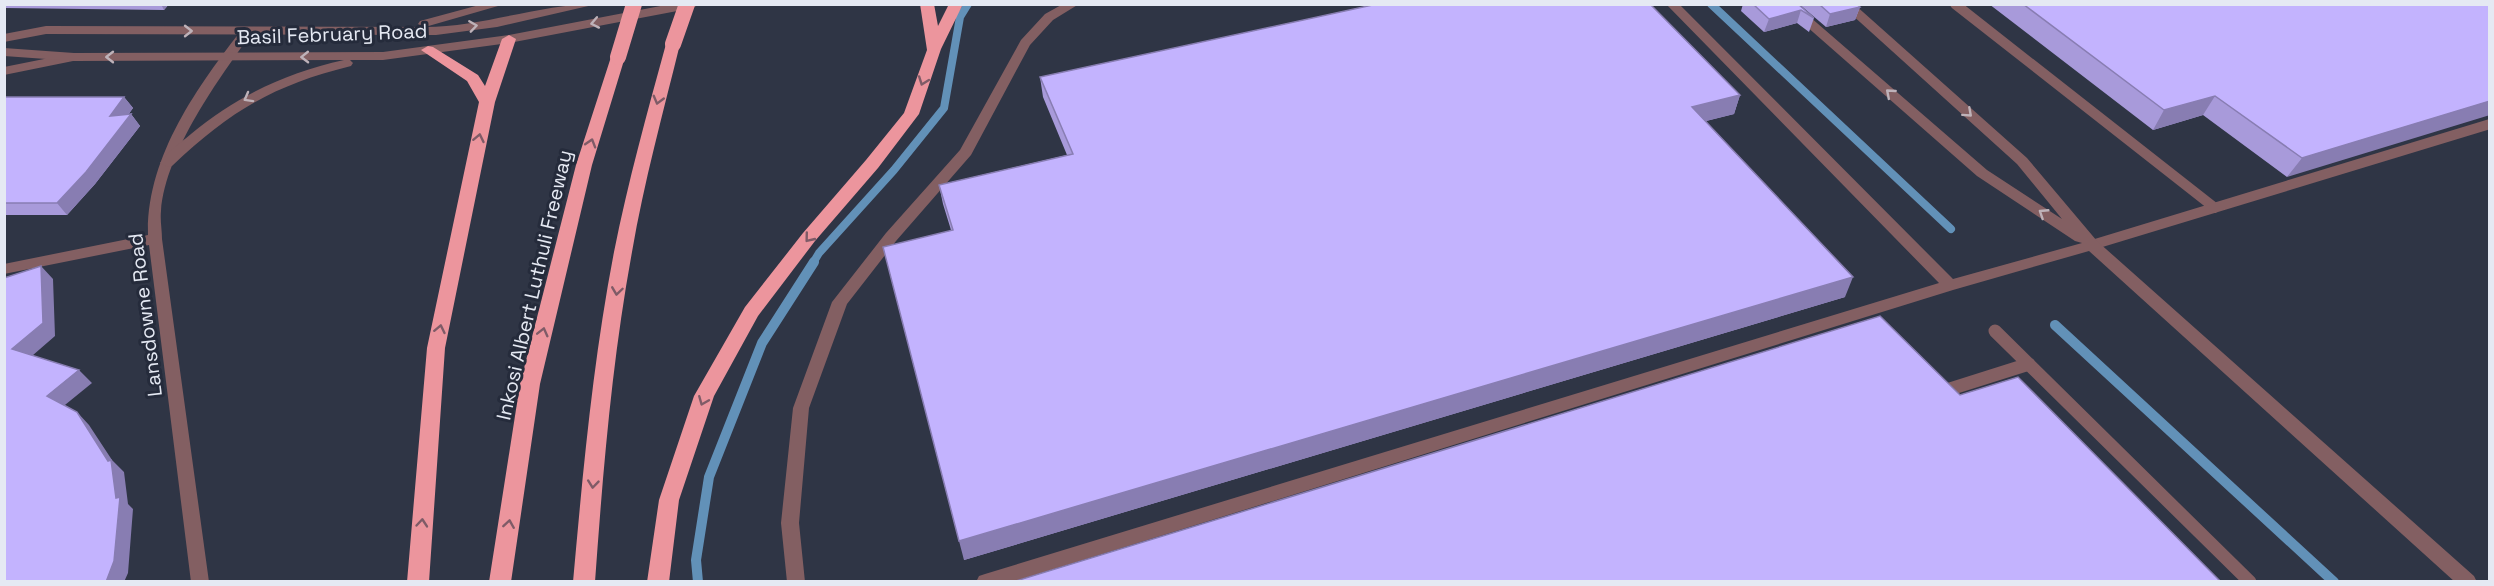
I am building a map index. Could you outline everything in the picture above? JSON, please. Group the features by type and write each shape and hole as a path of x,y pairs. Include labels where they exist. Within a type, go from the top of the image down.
{"highway":[{"name":"Inkosi Albert Luthuli Freeway","path":"500,582 530,384 584,165 634,4"},
{"path":"584,582 604,383 623,252 645,148 673,44 687,4"},
{"path":"927,4 934,50"},
{"path":"658,582 669,500 704,396 752,312 809,237 872,164 911,114 934,50 956,4"},
{"path":"418,582 436,348 487,102 509,39"},
{"path":"428,50 473,78 487,102"}],"street":[{"path":"386,32 499,4"},
{"path":"509,39 536,4"},
{"name":"Basil February Road","path":"4,38 46,30 436,31 591,4"},
{"name":"Basil February Road","path":"4,52 74,57 383,56 509,39 693,4"},
{"path":"796,582 790,523 801,408 840,302 891,237 966,152 1025,43 1049,17 1073,4"},
{"path":"1672,4 1950,285"},
{"path":"1787,4 1982,173 2092,245"},
{"path":"1846,4 2022,161 2092,245 2468,582"},
{"name":"Lansdowne Road","path":"200,582 155,238 154,210 167,163 196,107 226,58 247,31"},
{"path":"167,163 217,118 253,95 303,74 383,56"},
{"path":"4,71 74,57"},
{"path":"4,268 155,238"},
{"path":"985,582 1950,285 2092,245"}],"lane":[{"path":"1955,4 2215,208"},
{"path":"2092,245 2490,124"},
{"path":"1995,331 2250,582"},
{"path":"1950,389 2029,364"}],"building":[{"path":"1377,4 1650,4 1740,95 1692,107 1853,277 959,541 883,247 953,230 939,185 1073,154 1040,77"},
{"path":"1753,4 1798,4 1814,18 1801,10 1769,19"},
{"path":"1819,4 1857,4 1860,7 1830,14"},
{"path":"2023,4 2490,4 2490,101 2302,158 2215,96 2164,110"},
{"path":"4,97 124,97 110,116 131,114 86,172 57,203 4,203"},
{"path":"41,266 43,323 12,349 79,370 47,396 77,412 108,461 111,460 116,498 120,497 114,561 106,582 4,582 4,278"},
{"path":"1880,316 1960,395 2018,377 2221,582 1013,582"}],"waterway":[{"path":"813,263 819,253 894,170 944,108 960,17 968,4"},
{"path":"1711,4 1951,229"},
{"path":"698,582 696,560 709,477 762,343 814,262"},
{"path":"2055,325 2334,582"}]}
